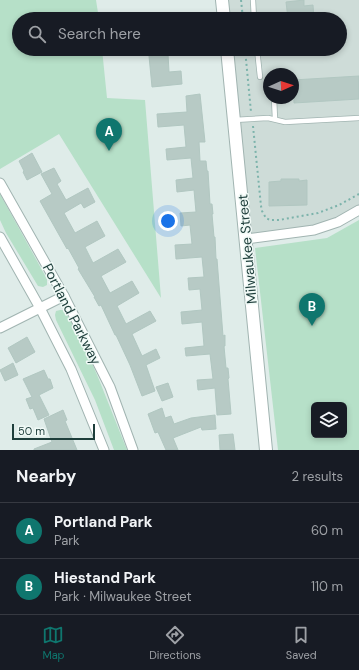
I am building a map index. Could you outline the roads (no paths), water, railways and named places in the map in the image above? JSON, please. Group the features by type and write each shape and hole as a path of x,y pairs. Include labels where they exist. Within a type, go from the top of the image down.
{"street":[{"path":"222,0 223,12"},
{"name":"Milwaukee Street","path":"228,56 266,450"},
{"name":"Portland Parkway","path":"0,183 64,296 110,387 133,450"},
{"path":"246,238 314,230 338,222 359,210"},
{"name":"Portland Parkway","path":"0,238 40,308 71,369 104,450"},
{"path":"0,328 64,296"}],"lane":[{"path":"252,0 253,12"},
{"path":"258,56 260,77"},
{"path":"274,104 275,119"},
{"path":"234,120 268,118 285,122 359,118"}],"place":[{"name":"Portland Park","path":"109,151"},
{"name":"Hiestand Park","path":"312,326"}]}
